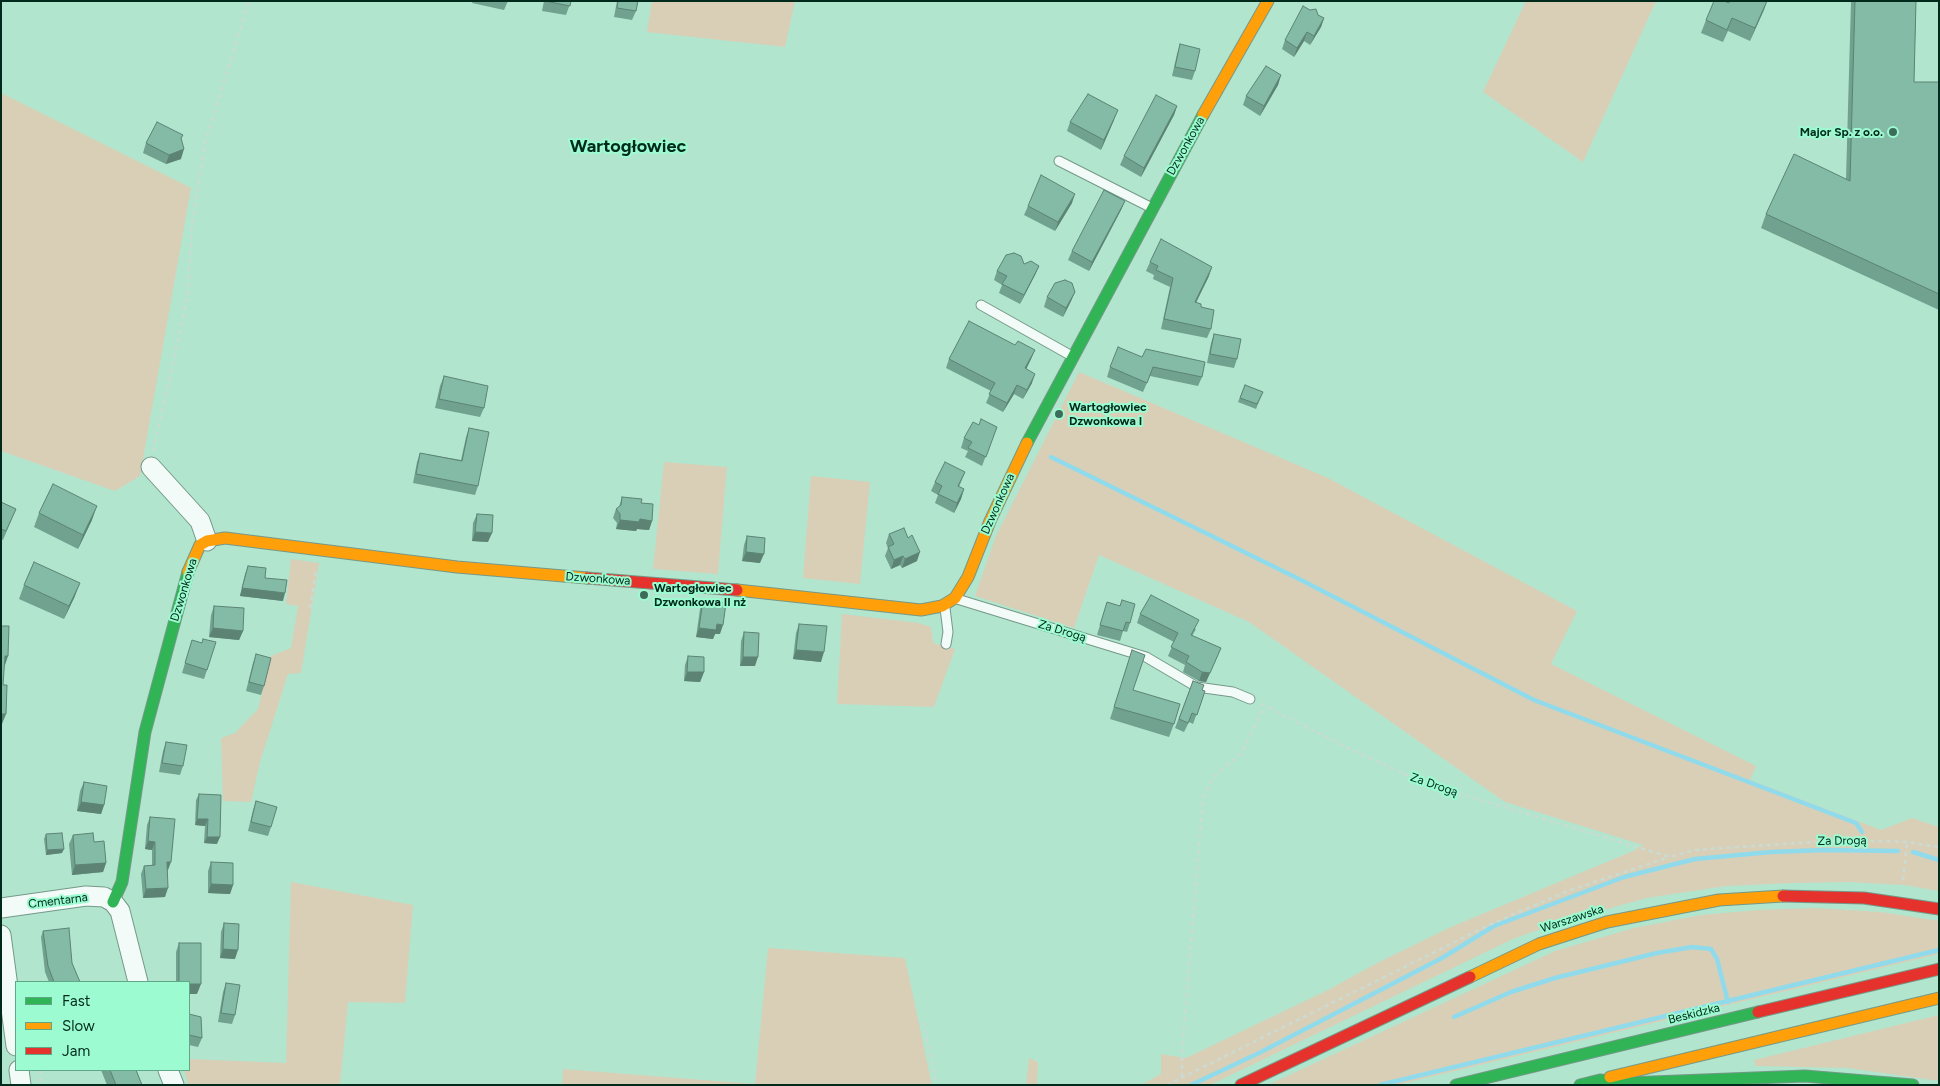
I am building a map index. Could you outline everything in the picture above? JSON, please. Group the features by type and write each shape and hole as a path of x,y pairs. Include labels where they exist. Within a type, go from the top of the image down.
{"main road":[{"name":"Dzwonkowa","path":"113,902 122,882 145,732 191,562 200,545 207,541 224,538 525,574 789,591 921,610 944,605 954,598 968,577 1000,498 1073,356 1152,208 1268,1"},
{"name":"Warszawska","path":"1241,1085 1539,944 1607,922 1719,900 1789,896 1864,898 1917,904 1939,910"},
{"name":"Beskidzka","path":"1456,1085 1939,969"},
{"path":"1580,1085 1939,998"},
{"path":"1600,1080 1627,1083 1768,1076 1841,1078 1913,1085"}],"street":[{"path":"152,467 200,521 207,541"},
{"name":"Cmentarna","path":"1,908 95,896 113,902"},
{"path":"113,902 120,911 138,981"},
{"path":"1,935 15,1039"},
{"path":"19,1071 21,1085"},
{"path":"168,1071 174,1085"}],"lane":[{"path":"1059,161 1152,208"},
{"path":"981,305 1073,356"},
{"name":"Za Drogą","path":"954,598 1146,657 1197,687 1233,692 1250,699"},
{"path":"944,605 948,632 946,644"}],"path":[{"path":"152,467 155,441 188,294 192,224 205,143 250,1"},
{"path":"310,608 318,550"},
{"name":"Za Drogą","path":"1250,699 1354,751 1424,783 1670,856 1694,850 1845,840 1907,842 1939,847"},
{"path":"1182,1077 1182,1050 1203,797 1213,777 1242,753 1264,706"},
{"path":"1903,880 1907,842"},
{"path":"1167,1085 1489,925 1568,891 1670,856"},
{"path":"924,1022 937,1085"},
{"path":"40,1071 42,1085"}],"shaded area":[{"path":"652,1 795,1 785,47 647,32"},
{"path":"1526,1 1656,1 1583,162 1483,92"},
{"path":"1,93 191,188 140,476 115,491 1,451"},
{"path":"1079,372 1328,478 1577,611 1551,664 1756,766 1750,780 1881,830 1912,818 1939,827 1939,891 1904,885 1848,882 1793,883 1726,886 1647,898 1557,923 1513,939 1210,1085 1141,1085 1161,1074 1161,1054 1186,1058 1330,989 1377,963 1451,927 1633,851 1643,845 1505,802 1249,622 1099,555 1074,628 975,596 996,536"},
{"path":"664,462 727,467 718,574 653,569"},
{"path":"811,476 870,482 860,584 803,578"},
{"path":"291,559 319,563 301,673 288,674 260,762 251,802 223,801 221,738 235,733 258,709 271,656 291,648 298,606 286,604"},
{"path":"842,614 919,623 931,627 933,643 955,649 934,707 837,704"},
{"path":"291,882 413,905 405,1003 348,1002 340,1085 188,1085 184,1071 190,1071 190,1059 286,1063"},
{"path":"1815,908 1881,912 1939,921 1939,954 1397,1085 1268,1085 1555,951 1634,928 1701,915"},
{"path":"768,948 905,958 932,1085 562,1085 563,1069 755,1084"},
{"path":"1939,1015 1939,1081 1848,1068 1755,1066 1754,1060"},
{"path":"1029,1058 1038,1062 1037,1085 1026,1085"}],"building":[{"path":"545,1 571,1 570,6"},
{"path":"618,1 638,1 636,11 617,8"},
{"path":"1714,1 1729,3 1730,1 1767,1 1755,28 1732,18 1727,30 1706,20"},
{"name":"Major Sp. z o.o.","path":"1855,1 1916,1 1914,82 1939,82 1939,294 1766,214 1794,154 1850,181"},
{"path":"1303,6 1310,10 1316,9 1318,15 1324,18 1314,36 1307,32 1297,48 1285,40"},
{"path":"1180,44 1200,49 1195,71 1175,67"},
{"path":"1266,66 1281,75 1264,106 1246,96"},
{"path":"1088,94 1118,110 1104,140 1070,122"},
{"path":"1156,95 1177,106 1144,168 1124,156"},
{"path":"157,122 183,135 181,138 184,149 169,155 146,143"},
{"path":"1041,175 1075,194 1058,222 1028,206"},
{"path":"1104,190 1125,201 1092,262 1072,251"},
{"path":"1161,239 1212,267 1195,302 1201,304 1201,307 1214,310 1211,329 1164,319 1173,278 1156,270 1158,266 1150,262"},
{"path":"1014,253 1021,256 1024,264 1031,261 1039,266 1024,295 1002,284 1007,276 997,271 1006,255"},
{"path":"1065,280 1072,283 1075,292 1066,308 1047,297 1055,283"},
{"path":"969,321 1015,345 1018,341 1035,350 1025,368 1035,374 1027,390 1017,385 1007,403 989,394 995,383 949,359"},
{"path":"1214,334 1241,339 1237,359 1210,354"},
{"path":"1118,347 1142,357 1146,349 1205,362 1202,377 1153,367 1147,383 1110,367"},
{"path":"444,376 488,386 484,408 439,399"},
{"path":"1245,385 1263,392 1257,404 1240,398"},
{"path":"981,419 997,427 986,457 968,448 972,442 964,438 973,422 979,425"},
{"path":"469,428 489,432 478,486 416,474 420,453 462,461"},
{"path":"945,462 965,472 958,486 964,489 957,503 938,494 942,486 935,482"},
{"path":"53,484 97,506 83,535 39,513"},
{"path":"622,497 642,499 641,503 653,504 652,521 640,519 639,522 620,520 620,514 616,509 621,505"},
{"path":"1,502 16,509 6,531 1,529"},
{"path":"477,514 493,515 492,533 475,532"},
{"path":"904,528 908,538 912,535 920,552 905,559 903,556 894,560 888,547 894,544 889,534"},
{"path":"747,536 765,538 764,554 746,552"},
{"path":"34,562 80,583 69,606 24,585"},
{"path":"248,566 266,568 265,578 287,580 285,593 242,588"},
{"path":"1151,595 1199,620 1191,635 1221,648 1210,673 1202,672 1186,662 1189,656 1171,647 1178,633 1140,614"},
{"path":"703,600 726,603 723,625 717,624 716,630 699,628"},
{"path":"1122,600 1135,604 1130,623 1126,622 1123,631 1100,625 1107,602 1120,606"},
{"path":"214,606 244,608 243,631 213,628"},
{"path":"799,624 827,626 824,652 796,650"},
{"path":"1,626 9,626 8,656 5,656 3,685 7,685 6,714 1,714"},
{"path":"744,632 759,633 758,657 743,657"},
{"path":"203,639 216,642 207,670 185,663 192,640 202,643"},
{"path":"1132,650 1145,655 1133,690 1180,704 1174,724 1114,707"},
{"path":"256,654 271,658 264,686 249,682"},
{"path":"688,656 704,657 704,672 687,672"},
{"path":"1193,681 1204,685 1202,690 1205,691 1197,715 1192,713 1188,723 1179,719"},
{"path":"166,742 187,745 183,766 162,763"},
{"path":"84,782 107,786 104,805 81,802"},
{"path":"199,794 221,795 220,837 207,837 208,819 197,819"},
{"path":"256,801 277,807 271,827 251,822"},
{"path":"150,817 175,819 171,862 167,862 168,888 146,889 144,866 155,865 155,842 148,841"},
{"path":"62,833 64,849 47,850 46,834"},
{"path":"93,833 94,842 104,841 106,863 75,865 73,835"},
{"path":"211,862 233,863 233,885 211,884"},
{"path":"224,923 239,924 238,950 223,949"},
{"path":"69,928 72,963 80,981 54,981 48,966 43,931"},
{"path":"179,943 201,943 201,984 179,981"},
{"path":"226,983 240,985 235,1015 221,1013"},
{"path":"190,1014 201,1017 202,1038 190,1035"},
{"path":"110,1071 136,1071 142,1085 116,1085"}],"waterway":[{"path":"1051,457 1303,581 1534,700 1856,823 1862,832"},
{"path":"1191,1085 1259,1053 1442,958 1494,926 1624,877 1695,859 1771,852 1824,850 1898,851"},
{"path":"1913,852 1939,860"},
{"path":"1454,1017 1511,992 1555,978 1657,953 1692,947 1711,949 1717,959 1728,1002"},
{"path":"1380,1085 1939,950"}],"traffic: fast":[{"path":"1027,443 1203,115"},
{"path":"113,902 122,882 145,732 188,572"},
{"path":"1456,1085 1758,1012"},
{"path":"1580,1085 1600,1080 1627,1083 1805,1076 1913,1085"}],"traffic: slow":[{"path":"1203,115 1268,1"},
{"path":"737,590 921,610 942,606 955,598 968,577 990,521 1027,443"},
{"path":"188,572 200,545 207,541 225,538 457,567 587,578"},
{"path":"1470,977 1539,944 1607,922 1719,900 1783,896"},
{"path":"1610,1077 1939,998"}],"traffic: jam":[{"path":"587,578 737,590"},
{"path":"1783,896 1864,898 1939,909"},
{"path":"1758,1012 1939,969"},
{"path":"1241,1085 1470,977"}],"place":[{"name":"Major Sp. z o.o.","path":"1893,132"},
{"name":"Wartogłowiec Dzwonkowa I","path":"1059,414"},
{"name":"Wartogłowiec Dzwonkowa II nż","path":"644,595"}],"district":[{"name":"Wartogłowiec","path":"628,147"}]}
